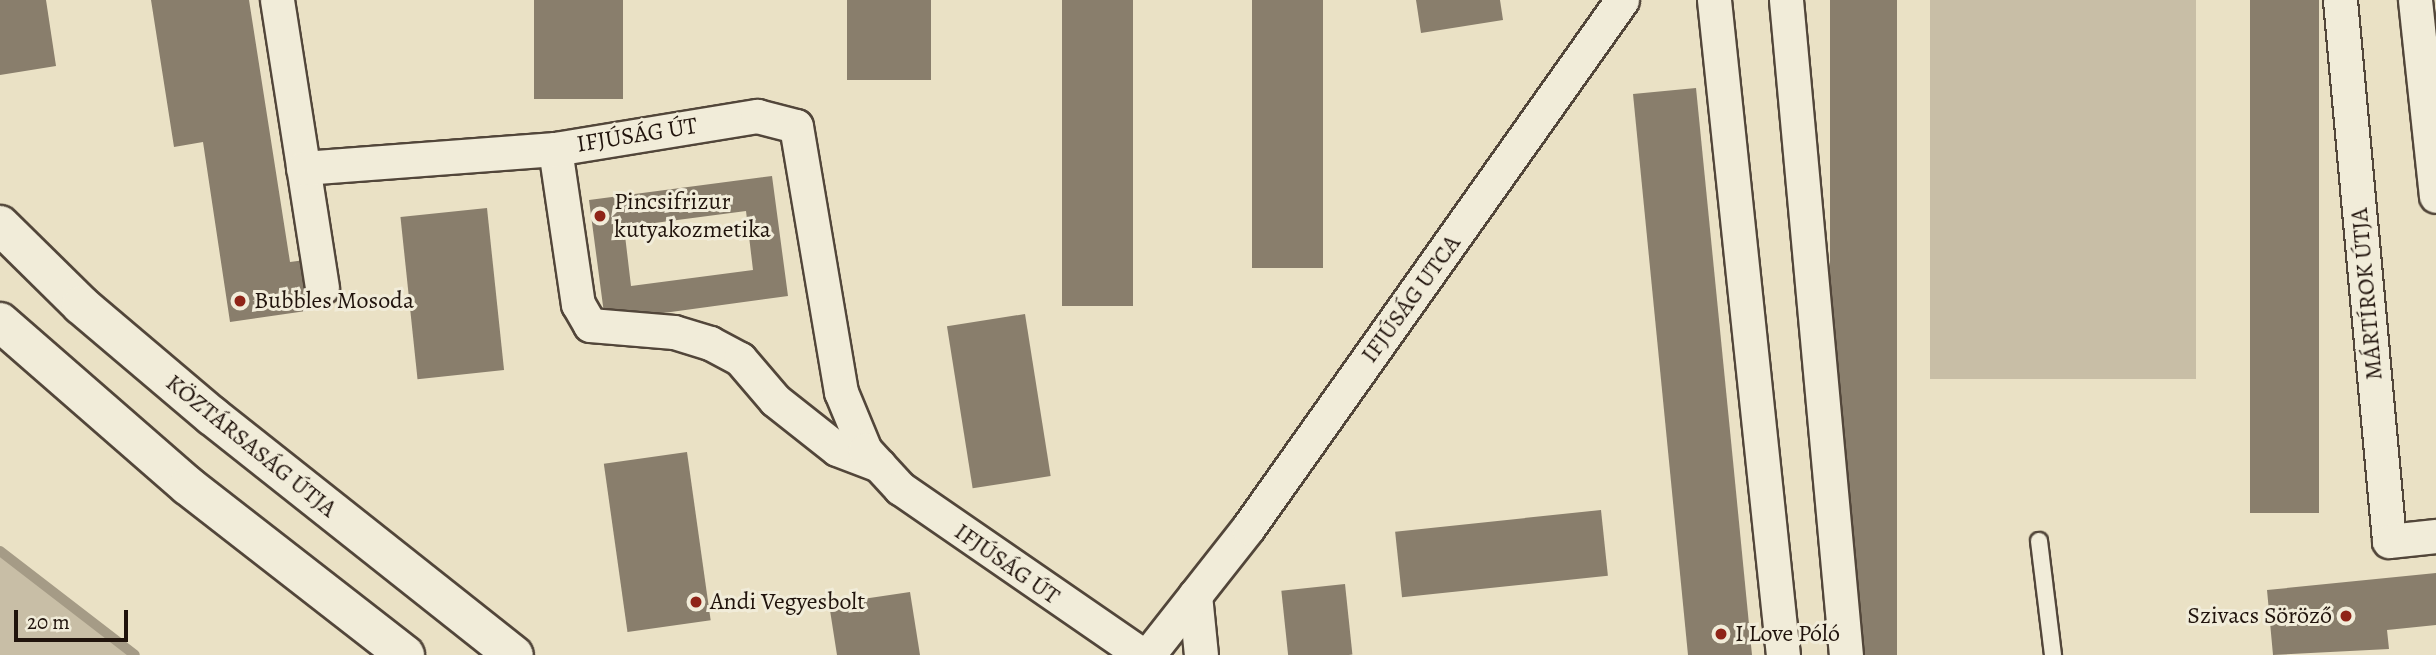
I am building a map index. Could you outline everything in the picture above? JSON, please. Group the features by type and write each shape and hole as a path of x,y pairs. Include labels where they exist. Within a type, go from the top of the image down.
{"street":[{"path":"277,0 322,287"},
{"name":"IFJÚSÁG UTCA","path":"1148,655 1195,595 1622,0"},
{"path":"1714,0 1783,655"},
{"path":"1786,0 1846,655"},
{"name":"MÁRTÍROK ÚTJA","path":"2340,0 2389,541 2436,536"},
{"path":"2415,0 2436,196"},
{"name":"IFJÚSÁG ÚT","path":"879,465 836,449 775,400 740,359 710,343 674,332 590,325 578,304 555,149 757,116 796,126 841,392 865,450 879,465 900,488 1142,655"},
{"path":"303,168 555,149"},
{"name":"KÖZTÁRSASÁG ÚTJA","path":"0,225 82,305 212,416 514,655"},
{"path":"0,322 188,486 405,655"},
{"path":"1195,595 1201,655"}],"lane":[{"path":"2039,541 2053,655"}],"shaded area":[{"path":"1930,0 2196,0 2196,379 1930,379"},
{"path":"0,551 135,655 0,655"}],"building":[{"path":"0,0 46,0 56,66 0,75"},
{"path":"151,0 249,0 290,262 305,260 313,310 230,322 203,142 174,147"},
{"path":"534,0 623,0 623,99 534,99"},
{"path":"847,0 931,0 931,80 847,80"},
{"path":"1062,0 1133,0 1133,306 1062,306"},
{"path":"1252,0 1323,0 1323,268 1252,268"},
{"path":"1416,0 1500,0 1503,20 1421,33"},
{"path":"1830,0 1897,0 1897,655 1830,655"},
{"path":"2250,0 2319,0 2319,513 2250,513"},
{"path":"1696,88 1752,655 1688,655 1633,94"},
{"path":"772,176 788,296 605,321 589,200","holes":["746,211 753,270 631,286 624,227"]},
{"path":"487,208 504,370 418,379 400,217"},
{"path":"1025,314 1051,476 973,488 947,326"},
{"path":"687,452 711,620 627,632 604,464"},
{"path":"1601,510 1608,576 1402,597 1395,532"},
{"path":"2436,573 2436,625 2387,630 2389,649 2273,655 2267,590"},
{"path":"1345,584 1352,655 1288,655 1281,591"},
{"path":"910,592 920,655 837,655 829,604"}],"waterway":[{"path":"0,551 135,655"}],"place":[{"name":"Pincsifrizur kutyakozmetika","path":"600,216"},
{"name":"Bubbles Mosoda","path":"240,301"},
{"name":"Andi Vegyesbolt","path":"696,602"},
{"name":"Szivacs Söröző","path":"2346,616"},
{"name":"I Love Póló","path":"1721,634"}]}
